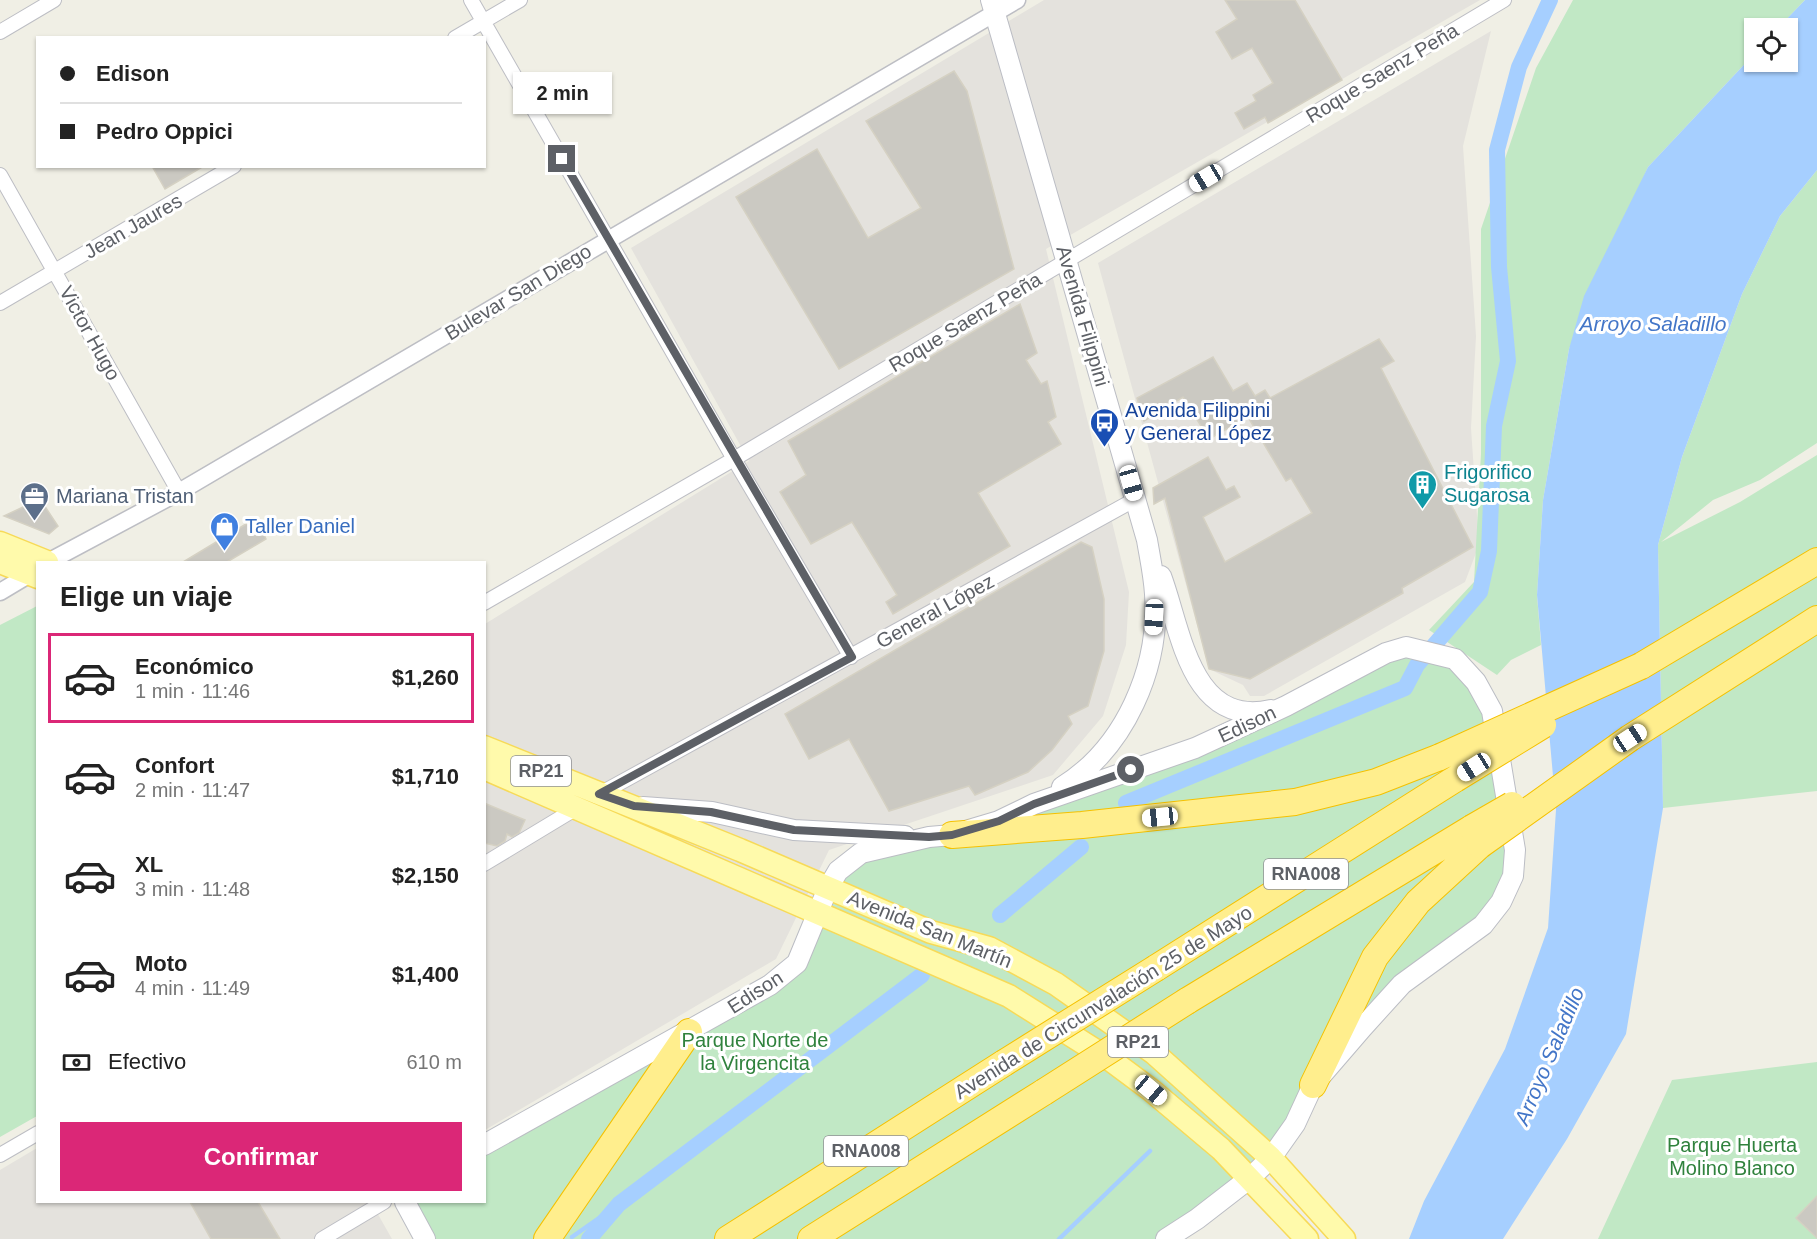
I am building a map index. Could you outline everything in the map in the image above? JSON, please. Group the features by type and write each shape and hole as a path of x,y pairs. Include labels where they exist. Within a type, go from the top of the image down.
{"highway":[{"name":"Avenida de Circunvalación 25 de Mayo","path":"728,1239 1455,779 1817,561"},
{"path":"1313,1085 1376,957 1418,902 1476,836 1817,619"},
{"name":"RNA008","path":"941,836 1082,825 1295,802 1376,782 1440,757 1641,666"},
{"name":"RNA008","path":"811,1239 1188,1001 1476,836"},
{"path":"547,1239 689,1032"}],"main road":[{"name":"Avenida Filippini","path":"993,6 1136,499 1147,540 1155,596 1153,638 1139,697 1113,740 1077,778 1034,804"},
{"path":"1147,540 1166,590 1186,658 1202,688 1222,703 1243,711 1264,712 1286,706"},
{"path":"0,543 36,566"},
{"path":"0,562 36,568"},
{"name":"Edison","path":"486,1144 770,985 797,963 828,888 838,871 861,853 999,821 1034,804 1195,748 1286,706 1386,652 1406,647 1455,659 1476,682 1492,711 1515,850 1513,876 1501,902 1483,925 1402,984 1313,1085"},
{"name":"Avenida San Martín","path":"486,748 634,806 931,932 989,948 1056,984 1154,1053 1270,1158 1342,1237"},
{"name":"Avenida San Martín","path":"486,769 1009,996 1112,1061 1151,1090 1250,1178 1307,1239"},
{"path":"634,806 711,812 794,830 941,836"},
{"path":"1166,1239 1197,1219 1250,1178 1270,1158 1295,1124 1313,1085"},
{"path":"406,1203 425,1239"}],"street":[{"path":"0,32 54,0"},
{"path":"471,0 734,459 852,657"},
{"path":"458,36 520,0"},
{"name":"Bulevar San Diego","path":"54,561 179,492 607,239 993,6 1017,0"},
{"name":"Roque Saenz Peña","path":"486,602 734,459 1504,0"},
{"name":"Jean Jaures","path":"0,303 231,168"},
{"name":"Victor Hugo","path":"0,175 179,492"},
{"name":"General López","path":"486,863 599,794 1136,499"},
{"name":"Bulevar San Diego","path":"0,592 36,571"},
{"path":"0,1155 36,1133"},
{"path":"321,1239 382,1203"}],"shaded area":[{"path":"1044,0 1480,0 1046,249 1129,592 1126,645 1103,716 1053,775 829,850 776,959 486,1129 486,623 749,461 631,248"},
{"name":"Frigorifico Sugarosa","path":"1491,31 1463,146 1476,336 1471,428 1479,545 1465,582 1264,696 1250,696 1243,685 1209,669 1098,263"},
{"path":"36,1149 36,1203 372,1203 392,1239 0,1239 0,1170"}],"green space":[{"path":"1573,0 1805,0 1788,18 1744,18 1744,65 1648,167 1569,349 1543,500 1537,595 1541,645 1511,660 1497,675 1429,630 1474,582 1481,454 1481,229 1536,68"},
{"path":"1817,170 1817,443 1760,480 1713,500 1661,542 1740,502 1817,455 1817,791 1663,808 1658,545 1682,457 1742,294 1780,216"},
{"path":"36,607 36,1117 0,1137 0,625"},
{"name":"Parque Norte de la Virgencita","path":"1430,651 1476,682 1515,850 1501,902 1402,984 1271,1158 1166,1239 425,1239 406,1203 486,1203 486,1144 797,963 838,871 1110,777 1386,653"},
{"name":"Parque Huerta Molino Blanco","path":"1817,1062 1817,1239 1598,1239 1672,1080"}],"water":[{"name":"Arroyo Saladillo","path":"1805,0 1817,0 1817,170 1780,216 1742,294 1682,457 1658,545 1663,808 1626,1034 1567,1139 1503,1239 1409,1239 1424,1201 1505,1049 1548,928 1556,810 1537,595 1543,500 1569,349 1584,296 1648,167 1744,65 1744,72 1798,72 1798,18 1788,18"}],"building":[{"path":"1225,0 1295,0 1342,80 1268,123 1265,117 1244,129 1235,113 1256,101 1253,95 1273,83 1252,48 1232,59 1216,32 1237,19"},
{"path":"954,71 967,91 1014,269 839,369 736,197 817,149 868,238 921,208 866,121"},
{"path":"153,168 201,168 165,189"},
{"path":"1020,304 1037,353 1026,360 1041,384 1047,381 1056,417 1048,422 1061,444 978,493 1010,546 893,614 886,602 897,595 852,522 811,544 780,492 806,475 788,441"},
{"name":"Frigorifico Sugarosa","path":"1379,339 1394,361 1381,368 1473,547 1402,588 1403,593 1250,679 1209,669 1165,498 1154,504 1153,488 1208,457 1226,490 1234,486 1240,497 1203,517 1225,562 1312,513 1291,478 1286,481 1248,417 1209,439 1183,397 1144,421 1137,398 1213,357 1233,391 1247,383 1255,396 1265,390 1270,398"},
{"name":"Mariana Tristan","path":"40,499 58,526 49,534 4,516"},
{"name":"Taller Daniel","path":"256,518 266,539 229,561 185,561"},
{"path":"1081,542 1092,547 1104,599 1104,651 1088,706 1068,716 1072,724 1052,750 1028,772 975,795 969,786 889,811 849,739 809,759 785,714"},
{"path":"486,804 525,820 519,833 512,837 507,834 505,841 497,846 486,843"},
{"path":"1817,1196 1817,1238 1796,1218"},
{"path":"191,1203 259,1203 280,1239 211,1239"}],"waterway":[{"path":"1126,803 1405,688 1417,665 1480,592 1489,551 1494,426 1508,361 1499,267 1497,150 1519,67 1550,0"},
{"path":"1000,915 1081,847"},
{"path":"589,1239 619,1204 922,975"},
{"path":"1059,1239 1150,1151"},
{"path":"572,1237 619,1204"}],"place":[{"name":"Avenida Filippini y General López","path":"1104,448"},
{"name":"Frigorifico Sugarosa","path":"1423,510"},
{"name":"Mariana Tristan","path":"35,522"},
{"name":"Taller Daniel","path":"224,552"}],"route":[{"path":"562,159 734,459 852,657 599,794 634,806 711,812 794,830 929,837 952,835 999,821 1034,804 1131,770"}]}
